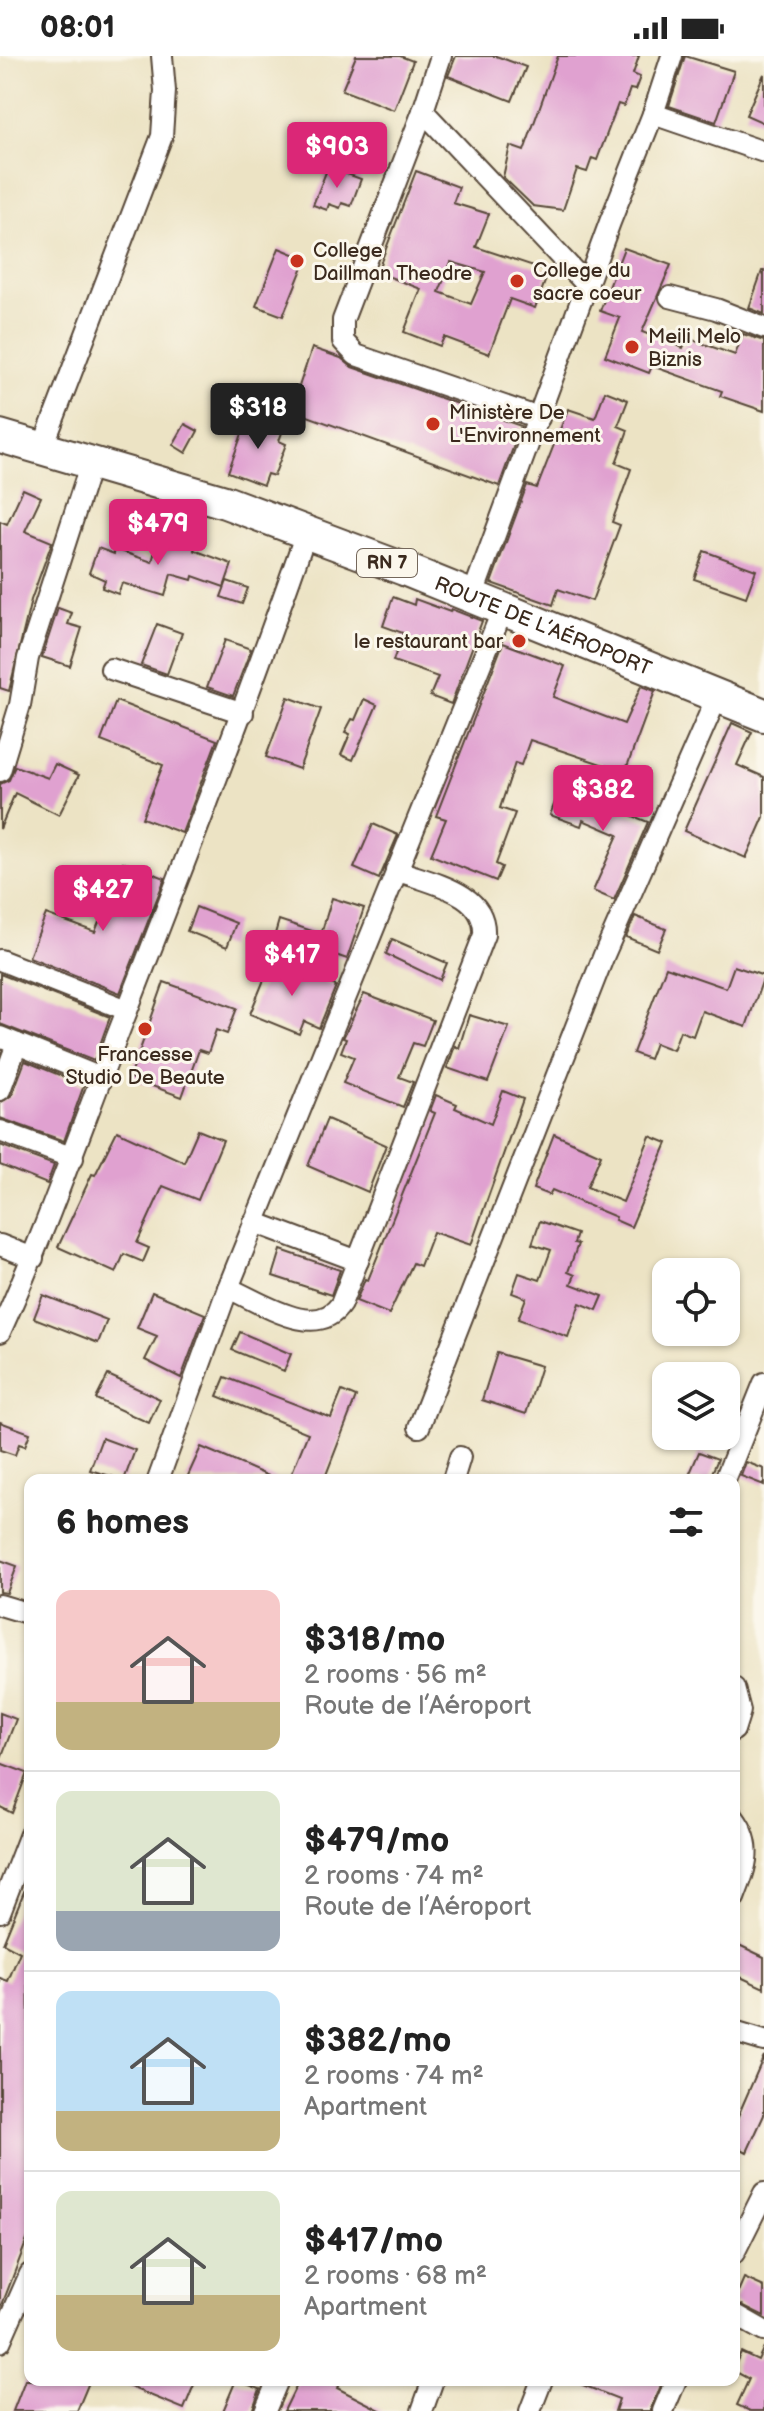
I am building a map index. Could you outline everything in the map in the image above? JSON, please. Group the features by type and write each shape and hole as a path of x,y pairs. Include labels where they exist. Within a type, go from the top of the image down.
{"main road":[{"name":"ROUTE DE L’AÉROPORT","path":"0,436 225,502 503,609 764,715"}],"street":[{"path":"42,449 162,136 165,91 162,56"},
{"path":"441,56 343,320 343,341 356,355 539,418"},
{"path":"472,597 672,56"},
{"path":"423,111 588,286"},
{"path":"653,114 764,152"},
{"path":"670,297 716,309 764,328"},
{"path":"0,771 20,705 28,658 91,463"},
{"path":"0,1332 73,1158 243,713 306,533"},
{"path":"160,1474 254,1222 503,609"},
{"path":"111,669 243,713"},
{"path":"419,1427 604,955 717,697"},
{"path":"228,1288 307,1322 327,1319 341,1304 484,935 482,915 468,898 396,870"},
{"path":"0,960 127,1010"},
{"path":"0,1090 8,1041 101,1078"},
{"path":"0,1131 73,1158"},
{"path":"254,1222 358,1261"},
{"path":"0,1245 33,1258"},
{"path":"727,1474 764,1383"},
{"path":"455,1474 460,1457"},
{"path":"0,1605 24,1612"},
{"path":"740,1828 747,1840 748,1852 740,1878"},
{"path":"0,1912 24,1855"},
{"path":"740,2034 764,2041"},
{"path":"740,2241 764,2193"},
{"path":"0,2342 24,2292"},
{"path":"740,2317 764,2331"},
{"path":"265,2411 275,2386"},
{"path":"422,2411 431,2386"},
{"path":"530,2411 540,2386"},
{"path":"663,2411 673,2386"}],"building":[{"path":"356,56 400,56 413,61 394,110 342,90"},
{"path":"456,56 496,56 526,67 512,101 448,76"},
{"path":"558,56 639,56 633,74 640,77 635,90 630,89 624,106 618,104 597,160 592,158 587,172 577,169 563,210 533,206 503,177 510,146 524,151"},
{"path":"685,56 734,71 716,122 669,106"},
{"path":"764,74 764,123 746,115"},
{"path":"328,167 361,179 351,206 342,203 340,208 329,204 327,210 313,205"},
{"path":"416,171 459,187 453,203 489,214 476,247 549,271 535,308 510,299 489,354 444,337 440,346 404,332 421,289 377,272","holes":["451,262 485,272 471,304 439,292"]},
{"path":"279,248 306,259 283,316 256,306"},
{"path":"624,248 671,265 642,332 683,348 687,338 735,355 743,334 764,341 764,411 720,396 722,391 652,366 649,373 605,356 620,318 600,311"},
{"path":"764,271 764,314 749,308"},
{"name":"Ministère De L'Environnement","path":"312,348 341,358 352,367 521,426 499,486 291,410"},
{"path":"605,391 628,400 618,426 628,430 616,463 631,469 612,522 620,525 592,601 558,589 553,605 491,583 527,485 537,488 568,409 595,418"},
{"path":"249,415 284,427 279,441 286,444 274,476 267,474 263,485 228,472"},
{"path":"185,424 198,431 186,453 173,445"},
{"path":"23,489 41,497 25,531 52,542 31,600 9,691 0,688 0,521 7,524"},
{"path":"159,536 195,546 194,550 232,564 224,587 193,576 192,580 171,574 165,596 122,583 118,594 102,588 105,580 89,573 98,548 114,554 115,549 152,562"},
{"path":"704,551 756,570 746,597 694,579"},
{"path":"227,581 248,588 242,604 221,597"},
{"path":"393,597 414,605 415,599 482,621 451,704 430,696 438,677 393,661 403,633 383,626"},
{"path":"58,608 72,613 68,624 82,628 70,666 42,657"},
{"path":"157,624 182,633 167,674 141,665"},
{"path":"225,640 251,649 233,696 207,687"},
{"path":"503,643 565,666 553,697 624,724 641,686 655,691 625,772 530,740 521,765 515,763 500,808 515,813 496,864 502,867 496,881 431,855 446,819 436,816"},
{"path":"288,697 321,709 299,769 266,757"},
{"path":"364,699 377,705 353,760 341,755 350,734 345,732 352,719 355,720"},
{"path":"116,701 217,740 182,833 142,818 163,765 101,741"},
{"path":"732,723 752,732 737,765 764,777 764,817 746,858 684,831"},
{"path":"55,764 79,775 59,815 15,793 0,829 0,784 9,780 15,766 48,778"},
{"path":"563,782 593,793 591,799 648,822 614,900 593,891 618,835 583,820 581,826 550,815"},
{"path":"373,824 398,835 379,879 354,868"},
{"path":"123,862 165,878 120,993 29,957 46,914 95,932"},
{"path":"332,898 364,908 347,959 275,934 279,920 321,934"},
{"path":"196,907 236,923 227,947 187,931"},
{"path":"635,916 666,929 657,950 626,937"},
{"path":"392,939 447,963 440,980 386,954"},
{"path":"272,960 336,986 319,1028 304,1021 299,1034 250,1014"},
{"path":"734,966 764,976 746,1027 702,1011 693,1036 680,1031 673,1050 655,1043 649,1059 633,1053 666,967 726,988"},
{"path":"0,974 110,1017 94,1061 0,1024"},
{"path":"164,982 237,1008 227,1034 216,1030 208,1053 199,1050 182,1097 130,1078"},
{"path":"364,994 433,1020 423,1046 413,1043 399,1077 413,1082 403,1107 343,1083 354,1057 341,1052 346,1039 343,1038"},
{"path":"469,1015 509,1027 488,1082 447,1068 455,1046 459,1048"},
{"path":"25,1061 84,1085 64,1141 0,1118 0,1103 12,1095"},
{"path":"503,1091 523,1099 471,1245 433,1232 420,1266 413,1263 389,1314 356,1301 365,1279 368,1280 435,1113 430,1111 436,1095 457,1104 455,1108 491,1124"},
{"path":"327,1119 386,1145 368,1192 308,1166"},
{"path":"198,1130 223,1140 198,1200 163,1186 137,1243 149,1248 143,1262 124,1254 116,1273 58,1247 92,1174 95,1175 117,1131 184,1162"},
{"path":"554,1134 601,1155 587,1187 623,1202 650,1136 667,1143 631,1227 615,1220 616,1217 552,1190 549,1195 533,1189"},
{"path":"0,1145 54,1165 47,1184 0,1165"},
{"path":"540,1221 577,1234 574,1243 578,1244 568,1272 575,1275 571,1284 603,1296 597,1310 580,1303 568,1337 518,1319 526,1298 512,1293 519,1273 540,1280 551,1250 532,1244"},
{"path":"281,1250 340,1270 331,1295 273,1276"},
{"path":"152,1292 205,1314 181,1378 145,1360 157,1336 137,1328"},
{"path":"43,1295 107,1320 98,1343 34,1318"},
{"path":"240,1332 291,1354 284,1371 232,1350"},
{"path":"497,1353 541,1366 526,1414 482,1400"},
{"path":"108,1375 160,1399 149,1423 96,1399"},
{"path":"225,1377 331,1418 342,1391 356,1397 326,1474 291,1474 308,1433 217,1396"},
{"path":"0,1422 30,1433 25,1446 19,1444 15,1455 0,1450"},
{"path":"102,1438 135,1450 126,1474 104,1474 90,1470"},
{"path":"201,1447 264,1474 189,1474"},
{"path":"699,1452 718,1459 712,1474 690,1474"},
{"path":"746,1462 764,1469 764,1485 741,1476"},
{"path":"0,1560 17,1566 7,1593 0,1592"},
{"path":"0,1713 16,1719 1,1758 0,1758"},
{"path":"0,1763 24,1772 24,1781 12,1813 0,1807"},
{"path":"24,1892 24,2248 0,2310 0,1978 8,1981 20,1952 3,1943"},
{"path":"740,1945 764,1957 764,1988 740,1977"},
{"path":"764,2056 764,2115 747,2152 740,2148 740,2111"},
{"path":"744,2278 764,2287 764,2316 740,2304 740,2287"},
{"path":"764,2347 764,2411 750,2411 737,2405 749,2379 740,2374 740,2354 758,2360"},
{"path":"24,2383 24,2386 87,2386 77,2411 13,2411"},
{"path":"128,2386 194,2386 184,2409"},
{"path":"233,2386 260,2389 252,2411 223,2411"},
{"path":"296,2386 338,2386 382,2411 284,2411"},
{"path":"585,2386 660,2386 650,2411 615,2411 619,2399"}],"place":[{"name":"College Daillman Theodre","path":"297,261"},
{"name":"College du sacre coeur","path":"517,281"},
{"name":"Meili Melo Biznis","path":"632,347"},
{"name":"Ministère De L'Environnement","path":"433,424"},
{"name":"le restaurant bar","path":"519,641"},
{"name":"Francesse Studio De Beaute","path":"145,1029"}]}
